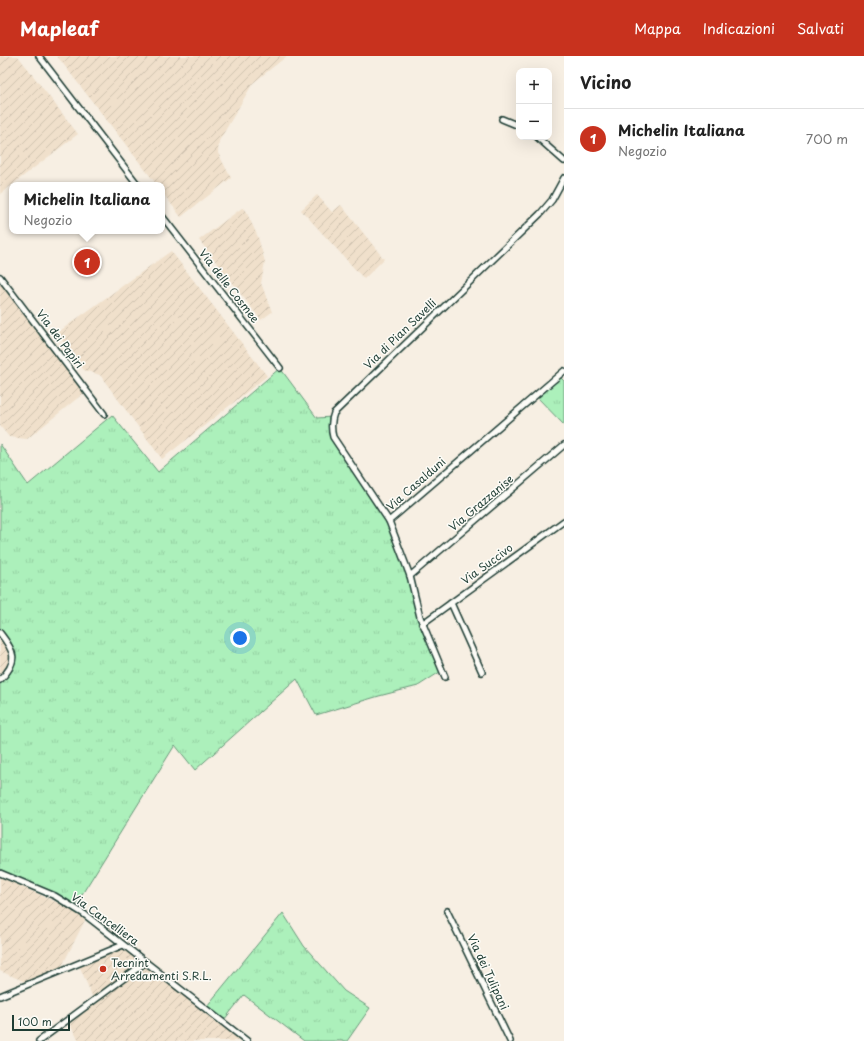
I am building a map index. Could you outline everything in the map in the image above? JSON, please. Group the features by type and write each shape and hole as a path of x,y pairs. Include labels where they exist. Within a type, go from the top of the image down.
{"street":[{"path":"39,56 136,182"},
{"path":"502,119 516,125"},
{"path":"540,140 564,161"},
{"name":"Via di Pian Savelli","path":"389,521 333,437 332,418 334,413 540,214 552,200 564,178"},
{"name":"Via delle Cosmee","path":"165,220 280,368"},
{"name":"Via dei Papiri","path":"0,277 104,414"},
{"name":"Via Casalduni","path":"445,677 422,624 417,609 410,576 389,521 564,371"},
{"name":"Via Grazzanise","path":"410,576 564,445"},
{"name":"Via Succivo","path":"422,624 564,521"},
{"path":"451,603 482,672"},
{"path":"0,633 10,646 13,657 10,668 0,680"},
{"name":"Via Cancelliera","path":"0,873 55,896 84,914 247,1041"},
{"name":"Via dei Tulipani","path":"447,911 510,1041"},
{"path":"0,996 123,944"},
{"path":"39,1041 146,962"}],"shaded area":[{"path":"0,56 18,56 78,134 16,182 9,182 9,187 0,194"},
{"path":"57,56 287,56 253,83 219,141 218,153 231,178 181,217 165,196 165,182 155,182"},
{"path":"317,195 332,212 341,205 384,259 364,279 301,210"},
{"path":"242,208 245,209 258,237 265,262 261,283 272,312 261,320 199,240"},
{"path":"171,251 267,376 162,459 100,375 84,370 57,333"},
{"path":"0,280 85,392 27,439 9,437 0,426"},
{"path":"0,633 10,646 12,663 0,679"},
{"path":"0,877 67,907 85,920 60,970 28,983 0,971"},
{"path":"122,947 142,962 93,998 79,965"},
{"path":"145,965 242,1041 79,1041 69,1023"}],"green space":[{"path":"280,368 317,418 332,417 332,433 389,521 410,576 417,609 443,670 418,686 316,715 297,679 195,770 175,745 74,907 0,873 0,679 12,663 10,646 0,633 0,444 28,485 112,415 158,472"},
{"path":"560,377 564,381 564,425 537,397"},
{"path":"283,913 304,946 344,991 370,1008 347,1041 304,1041 244,995 224,1020 207,1006"}],"place":[{"name":"Michelin Italiana","path":"87,262"},
{"name":"Tecnint Arredamenti S.R.L.","path":"103,969"}]}
